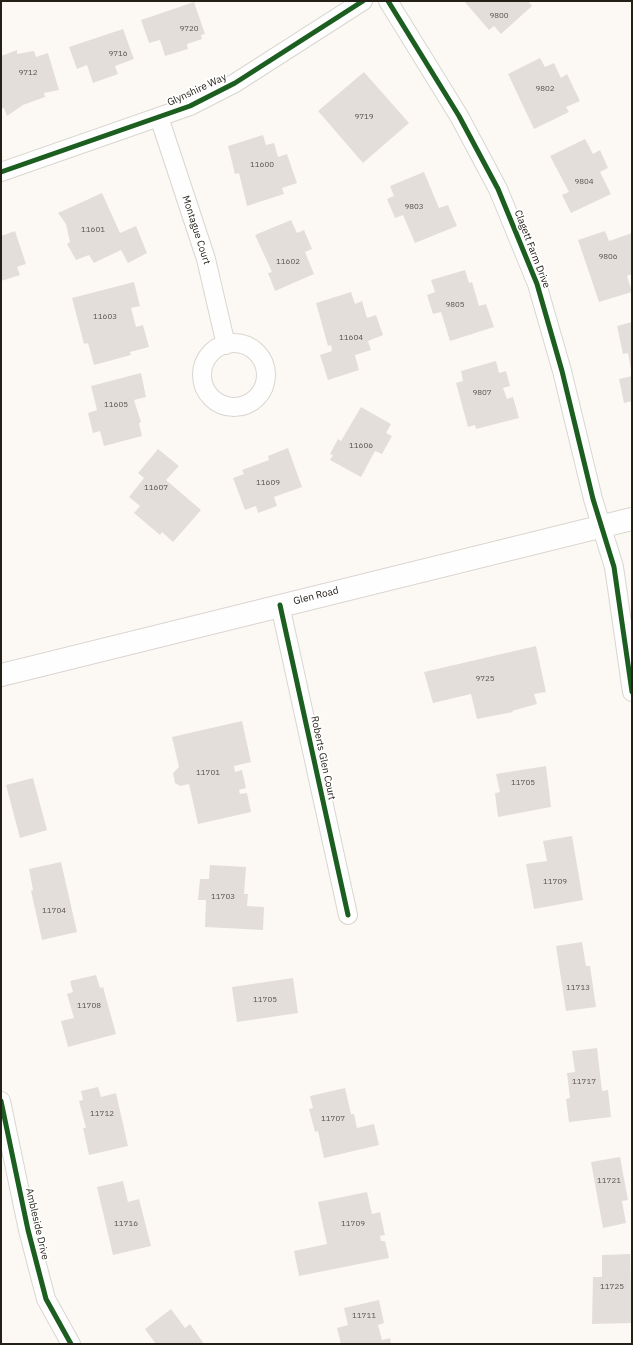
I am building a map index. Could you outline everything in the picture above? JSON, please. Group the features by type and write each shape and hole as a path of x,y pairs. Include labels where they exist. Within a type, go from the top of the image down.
{"main road":[{"name":"Glen Road","path":"1,675 632,519"}],"street":[{"name":"Glynshire Way","path":"1,172 190,106 235,83 363,1"},
{"name":"Clagett Farm Drive","path":"388,1 459,116 498,189 537,284 562,371 601,527 614,567 632,692"},
{"name":"Montague Court","path":"159,117 206,259 226,344"},
{"name":"Roberts Glen Court","path":"280,605 348,915"},
{"name":"Ambleside Drive","path":"1,1101 28,1230 46,1299 71,1344"}],"building":[{"path":"464,1 528,1 532,6 501,34 494,26 489,30"},
{"path":"194,2 205,34 201,35 202,39 187,44 188,49 165,56 160,40 149,43 141,20"},
{"path":"123,29 134,59 115,66 118,74 93,83 87,65 77,69 69,47"},
{"path":"17,50 17,54 34,51 36,57 48,53 59,90 44,93 45,97 23,105 7,116 4,108 1,109 1,56"},
{"path":"540,58 545,67 554,63 561,78 567,74 580,101 566,107 569,112 534,129 508,74"},
{"path":"364,72 409,123 363,163 318,111"},
{"path":"263,135 266,145 274,143 278,157 287,154 297,183 282,188 284,194 247,206 239,173 235,174 228,146"},
{"path":"585,139 593,154 600,150 608,168 600,172 611,194 571,213 562,195 569,192 550,156"},
{"path":"424,172 439,208 448,205 457,226 415,243 403,215 395,218 387,199 394,196 390,186"},
{"path":"102,193 120,233 136,226 147,253 128,263 121,250 94,263 89,255 76,260 67,244 70,242 66,224 58,213"},
{"path":"291,220 297,233 304,230 312,249 305,252 314,274 275,291 268,273 272,272 255,235"},
{"path":"15,231 26,264 17,267 20,275 1,281 1,236"},
{"path":"605,231 609,241 632,233 632,274 627,276 632,292 599,302 578,240"},
{"path":"465,270 469,283 472,282 479,306 486,304 494,327 450,341 441,312 433,314 427,295 435,292 431,280"},
{"path":"134,282 140,306 131,308 136,327 143,325 149,347 130,352 131,355 94,365 88,343 84,344 72,298"},
{"path":"351,292 355,304 362,301 367,318 376,315 383,335 368,341 371,350 355,355 359,370 328,380 320,355 332,351 331,345 328,346 316,303"},
{"path":"632,322 631,370 628,353 623,354 617,326"},
{"path":"496,361 499,373 506,371 510,386 503,388 507,399 513,397 519,418 476,429 475,425 468,427 456,383 463,381 461,371"},
{"path":"141,373 146,397 134,400 141,422 139,423 142,436 104,446 100,431 93,433 88,413 97,410 91,386"},
{"path":"632,376 632,401 624,403 619,379"},
{"path":"361,407 391,424 386,433 392,436 382,454 375,451 361,477 330,460 333,455 330,454 338,439 341,441"},
{"path":"288,448 302,487 274,497 277,506 258,513 256,506 245,510 233,478 244,474 242,470 269,460 268,456"},
{"path":"158,449 179,466 166,480 201,510 173,542 162,532 160,535 134,513 140,506 129,497 144,478 138,473"},
{"path":"536,646 546,692 534,694 537,704 512,711 513,712 477,719 471,694 433,703 424,672"},
{"path":"242,721 251,762 234,766 235,772 242,770 246,788 239,790 240,794 247,793 251,812 198,824 189,784 180,786 175,783 173,773 179,767 172,737"},
{"path":"546,766 551,807 498,817 495,793 500,792 496,774"},
{"path":"33,778 47,830 20,838 6,785"},
{"path":"572,836 583,900 534,909 526,864 547,861 543,841"},
{"path":"61,862 77,932 42,940 31,891 33,890 29,869"},
{"path":"210,865 246,867 244,894 248,894 247,906 264,907 263,930 205,927 206,900 198,900 200,879 209,879"},
{"path":"582,942 586,966 590,966 596,1007 566,1011 556,946"},
{"path":"96,975 100,988 103,987 116,1034 68,1047 61,1021 74,1018 67,994 73,992 70,981"},
{"path":"293,978 298,1013 237,1022 232,987"},
{"path":"597,1048 602,1091 608,1090 611,1117 569,1122 566,1099 570,1098 567,1073 575,1072 572,1051"},
{"path":"98,1087 101,1097 116,1093 128,1146 89,1155 83,1128 86,1128 79,1101 83,1100 81,1091"},
{"path":"345,1088 351,1114 354,1114 357,1128 374,1124 379,1145 324,1158 318,1131 315,1132 309,1109 313,1108 310,1096"},
{"path":"620,1157 628,1200 622,1201 626,1223 603,1228 591,1162"},
{"path":"123,1181 128,1202 139,1199 151,1246 113,1255 97,1187"},
{"path":"367,1192 372,1214 380,1212 385,1235 380,1236 381,1241 385,1241 389,1258 299,1276 294,1251 327,1244 318,1202"},
{"path":"630,1254 632,1323 592,1324 593,1277 602,1277 602,1255"},
{"path":"379,1300 384,1323 378,1325 382,1340 390,1338 391,1344 341,1344 337,1328 348,1325 344,1308"},
{"path":"171,1309 185,1328 190,1324 204,1344 156,1344 145,1329"}],"cycle path":[{"path":"1,172 190,106 235,83 363,1"},
{"path":"388,1 459,116 498,189 537,284 562,371 593,499 614,567 632,692"},
{"path":"280,605 348,915"},
{"path":"1,1101 28,1230 46,1299 71,1344"}]}
